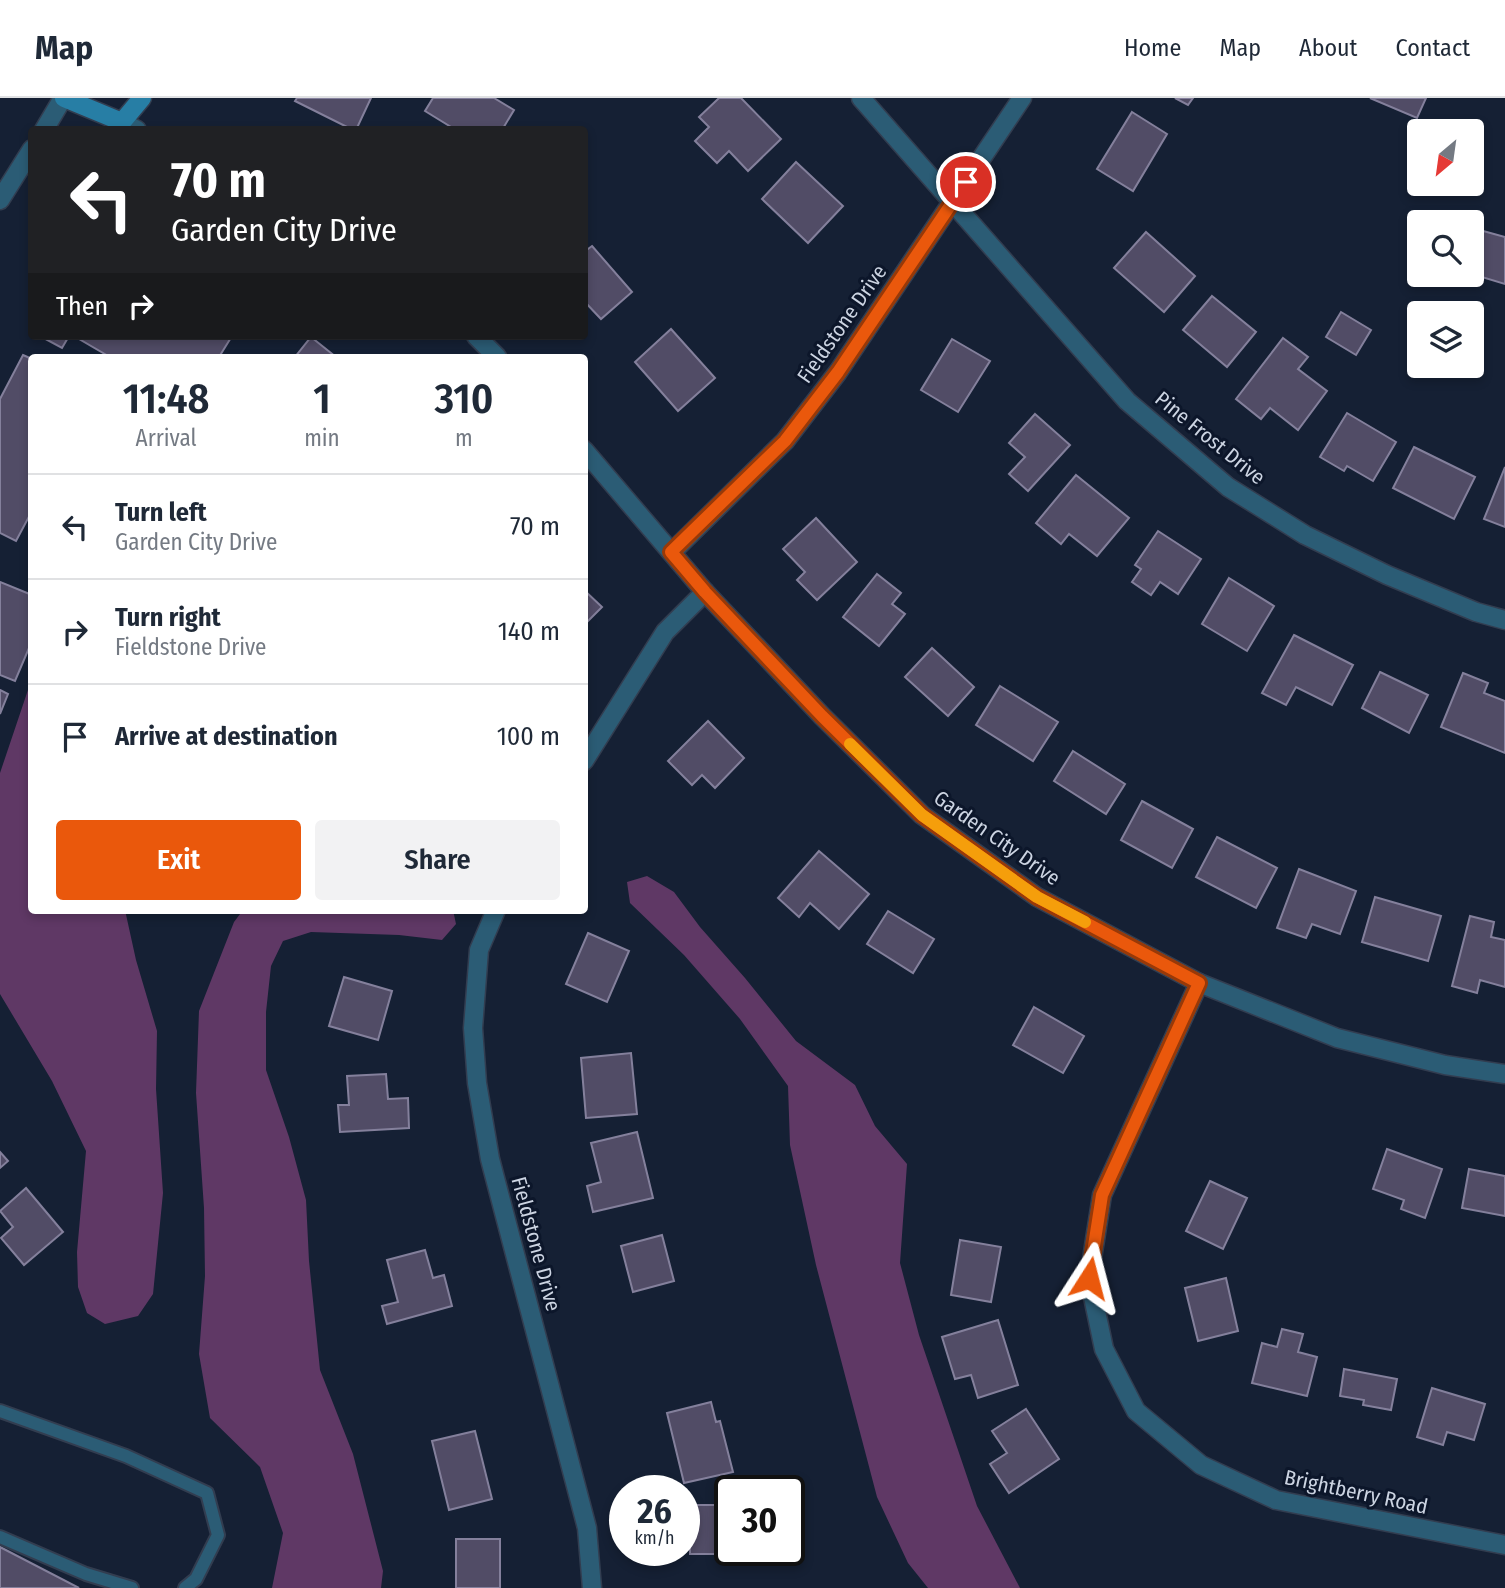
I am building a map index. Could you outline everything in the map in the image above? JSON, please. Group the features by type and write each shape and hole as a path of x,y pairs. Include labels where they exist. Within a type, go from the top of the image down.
{"street":[{"path":"46,126 63,98 130,126 142,98"},
{"name":"Pine Frost Drive","path":"861,98 1127,401 1228,487 1305,535 1387,575 1476,612 1505,620"},
{"name":"Fieldstone Drive","path":"671,552 785,441 838,372 1022,98"},
{"path":"0,200 28,155"},
{"path":"480,340 493,354"},
{"name":"Garden City Drive","path":"588,455 705,592 822,716 922,815 1037,897 1199,983 1337,1038 1445,1065 1505,1074"},
{"path":"588,755 665,632 705,592"},
{"name":"Fieldstone Drive","path":"494,914 479,950 473,1028 477,1083 489,1159 587,1528 592,1588"},
{"name":"Brightberry Road","path":"1199,983 1102,1195 1089,1278 1104,1349 1136,1411 1201,1465 1276,1500 1505,1545"}],"lane":[{"path":"0,1410 126,1456 207,1493 218,1535 196,1579 185,1588"},
{"path":"0,1537 86,1574 132,1588"}],"shaded area":[{"path":"28,690 28,914 126,914 157,1031 156,1089 163,1193 153,1294 138,1316 105,1324 87,1313 78,1287 77,1252 86,1151 52,1081 0,994 0,773"},
{"path":"647,876 674,892 796,1041 855,1085 875,1126 907,1164 900,1263 919,1335 977,1506 1020,1588 928,1588 908,1563 877,1497 816,1265 790,1145 788,1086 740,1019 684,955 630,903 627,882"},
{"path":"240,914 454,914 456,924 442,940 399,935 311,932 283,941 271,966 266,1012 266,1070 289,1137 306,1200 320,1370 353,1454 383,1571 381,1588 272,1588 283,1533 260,1467 210,1418 199,1354 205,1276 204,1208 196,1093 199,1011 234,922"}],"building":[{"path":"297,98 371,98 358,126 345,126 295,101"},
{"path":"433,98 494,98 514,110 504,126 449,126 425,111"},
{"path":"719,98 741,98 781,139 748,171 729,151 717,163 695,141 709,127 699,117"},
{"path":"1175,98 1193,98 1188,105"},
{"path":"1370,98 1426,98 1417,118"},
{"path":"1132,112 1167,134 1133,191 1097,169"},
{"path":"796,162 843,206 808,243 762,199"},
{"path":"1484,231 1505,237 1505,284 1484,278"},
{"path":"1146,232 1195,276 1164,312 1114,268"},
{"path":"592,246 632,292 601,319 588,305 588,249"},
{"path":"1212,296 1256,332 1227,367 1183,330"},
{"path":"1341,312 1371,330 1356,355 1326,337"},
{"path":"671,329 715,378 678,411 635,362"},
{"path":"1283,338 1308,357 1298,369 1327,391 1298,430 1270,408 1261,419 1236,399"},
{"path":"952,339 990,361 958,412 921,390"},
{"path":"47,340 67,340 62,348"},
{"path":"81,340 230,340 221,354 105,354"},
{"path":"309,340 315,340 332,354 297,354"},
{"path":"23,355 28,357 28,518 16,541 0,533 0,399"},
{"path":"1347,413 1396,442 1373,481 1347,466 1344,471 1320,457"},
{"path":"1035,414 1070,445 1028,491 1009,474 1025,457 1009,443"},
{"path":"1414,447 1475,477 1454,519 1393,488"},
{"path":"1505,467 1505,527 1484,519"},
{"path":"1076,475 1129,518 1097,556 1069,534 1061,544 1036,523"},
{"path":"816,518 857,562 817,600 797,580 805,572 783,549"},
{"path":"1158,531 1201,559 1178,594 1160,582 1151,595 1132,582 1141,569 1135,565"},
{"path":"877,574 901,593 892,604 905,614 879,646 843,617"},
{"path":"1229,578 1274,606 1247,651 1202,624"},
{"path":"0,582 28,593 28,650 15,681 0,675"},
{"path":"588,594 602,607 588,621"},
{"path":"1294,635 1353,665 1332,705 1296,687 1286,705 1262,693"},
{"path":"932,648 974,687 948,716 905,677"},
{"path":"1380,672 1428,695 1409,733 1362,708"},
{"path":"1463,673 1488,683 1484,693 1505,701 1505,753 1441,727"},
{"path":"1000,686 1058,722 1033,761 976,725"},
{"path":"0,690 8,694 0,714"},
{"path":"708,721 744,758 715,788 702,775 692,785 668,761"},
{"path":"1073,751 1125,784 1106,814 1054,781"},
{"path":"1142,801 1193,829 1172,868 1121,840"},
{"path":"1217,837 1277,868 1256,908 1196,877"},
{"path":"819,851 869,894 839,929 810,903 799,917 778,898"},
{"path":"1299,869 1356,891 1340,934 1312,924 1306,938 1277,928"},
{"path":"1375,897 1441,916 1428,961 1362,942"},
{"path":"888,911 934,939 913,973 867,944"},
{"path":"1470,916 1494,922 1491,937 1505,940 1505,987 1480,980 1477,993 1452,986"},
{"path":"588,933 629,951 607,1002 566,984"},
{"path":"344,977 392,991 378,1040 329,1026"},
{"path":"1034,1007 1084,1036 1063,1073 1013,1045"},
{"path":"631,1053 637,1114 586,1118 581,1058"},
{"path":"386,1074 388,1099 408,1098 409,1128 340,1132 338,1105 349,1105 347,1076"},
{"path":"637,1132 653,1198 593,1212 587,1186 601,1182 591,1143"},
{"path":"1387,1149 1442,1169 1425,1218 1401,1209 1404,1200 1373,1189"},
{"path":"0,1152 8,1161 0,1168"},
{"path":"1469,1169 1505,1176 1505,1216 1462,1208"},
{"path":"1210,1181 1247,1198 1223,1249 1186,1231"},
{"path":"26,1188 63,1232 24,1265 1,1238 13,1227 0,1211"},
{"path":"662,1235 674,1281 633,1292 621,1246"},
{"path":"960,1240 1001,1247 991,1302 951,1295"},
{"path":"425,1250 433,1278 444,1275 452,1306 387,1324 382,1306 398,1302 387,1260"},
{"path":"1226,1278 1238,1331 1198,1341 1185,1288"},
{"path":"998,1320 1018,1385 978,1398 971,1375 955,1379 942,1337"},
{"path":"1282,1329 1303,1334 1298,1352 1317,1357 1307,1396 1252,1383 1262,1343 1277,1347"},
{"path":"1344,1369 1397,1379 1391,1410 1363,1405 1364,1400 1340,1396"},
{"path":"1432,1388 1485,1404 1474,1440 1447,1432 1443,1445 1417,1437"},
{"path":"711,1402 716,1422 720,1421 733,1472 700,1479 700,1475 682,1475 667,1413"},
{"path":"1026,1409 1059,1459 1009,1493 990,1464 1007,1453 992,1431"},
{"path":"475,1431 492,1499 449,1510 432,1441"},
{"path":"700,1505 714,1505 714,1554 700,1554"},
{"path":"456,1539 500,1539 500,1588 456,1588"},
{"path":"0,1547 79,1588 0,1588"}],"slow traffic":[{"path":"850,744 922,815 1037,897 1085,922"}],"route":[{"path":"966,182 838,372 785,441 671,552 822,716 922,815 1037,897 1199,983 1102,1195 1089,1278"}]}
